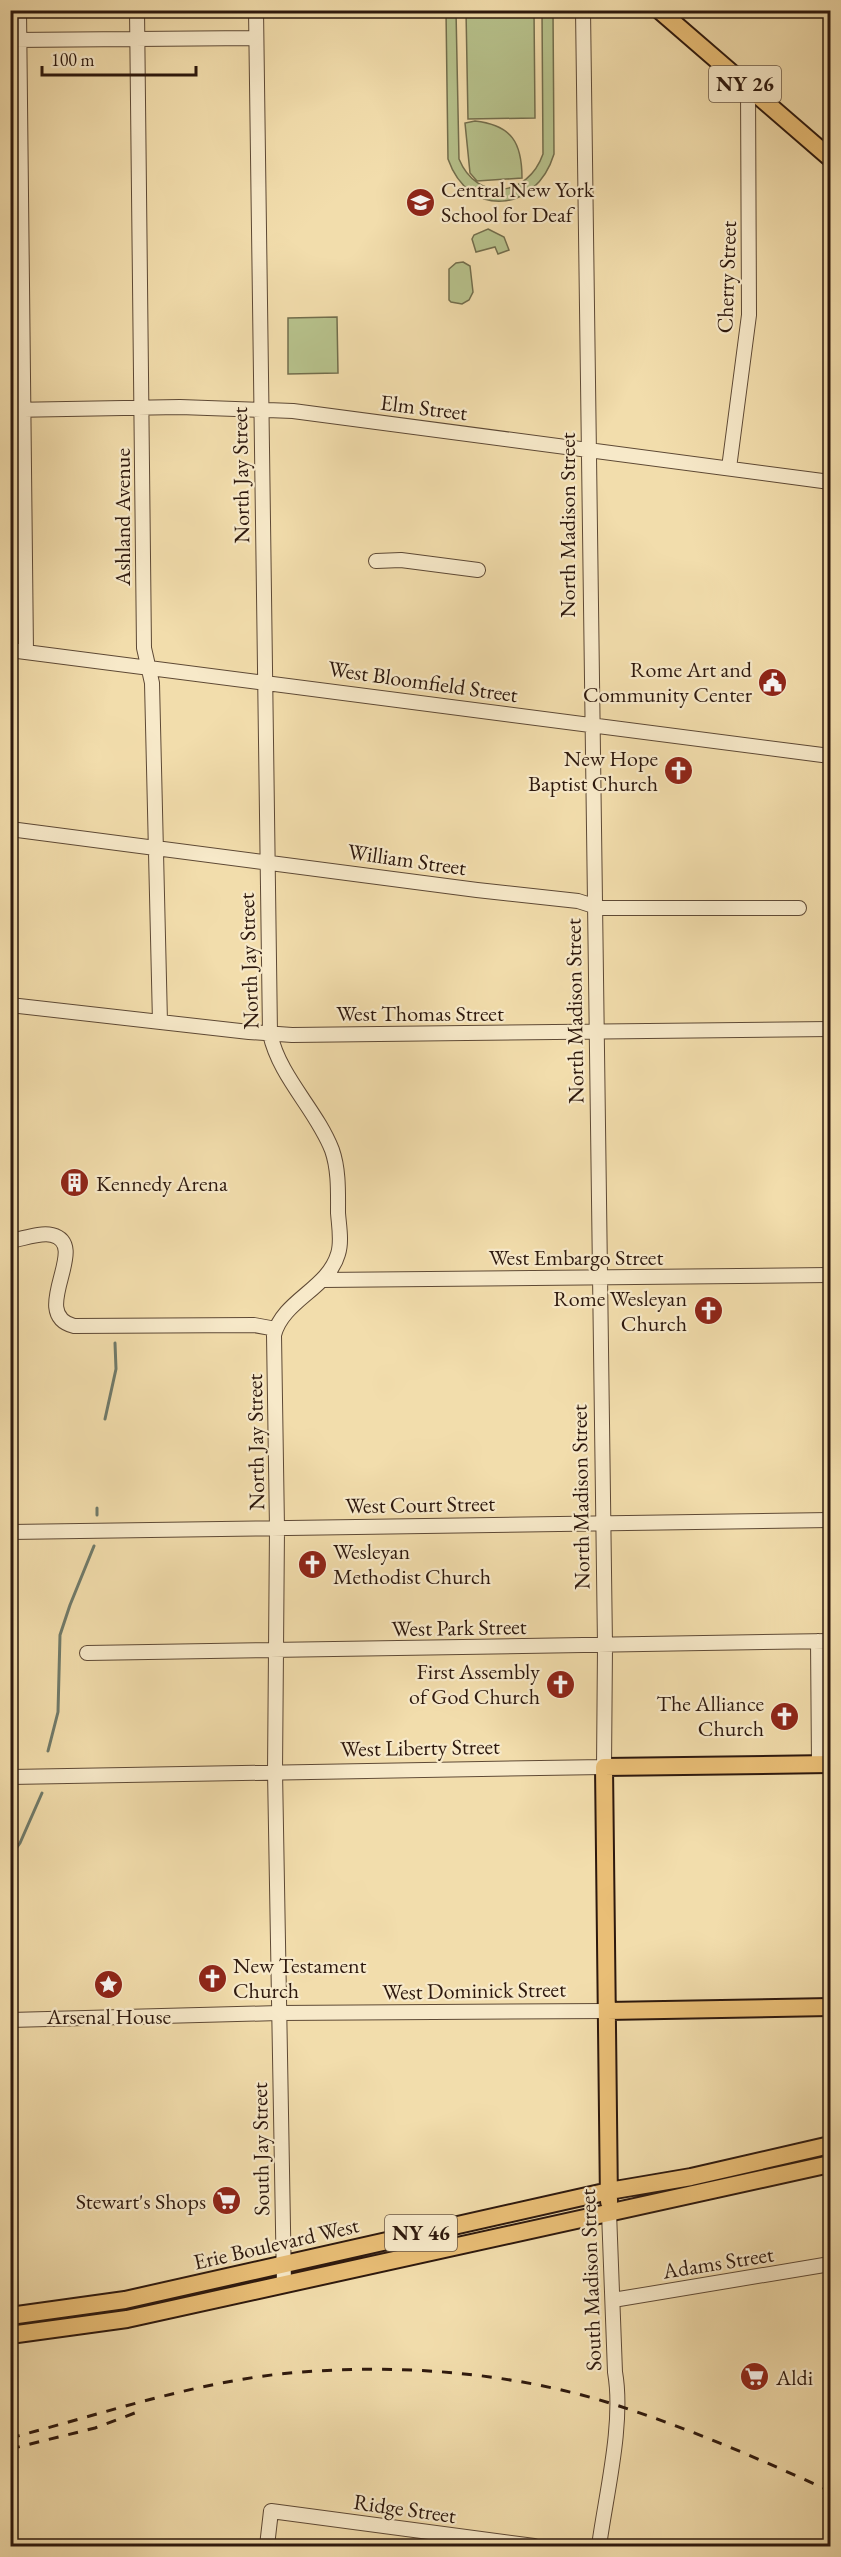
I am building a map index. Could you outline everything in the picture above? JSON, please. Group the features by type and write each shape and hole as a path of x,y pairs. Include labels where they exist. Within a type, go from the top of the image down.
{"main road":[{"name":"NY 26","path":"660,10 831,158"},
{"name":"West Liberty Street","path":"604,1767 825,1764"},
{"name":"North Madison Street","path":"604,1767 607,2011"},
{"name":"West Dominick Street","path":"607,2011 831,2007"},
{"name":"South Madison Street","path":"607,2011 609,2212"},
{"name":"Erie Boulevard West","path":"11,2316 124,2300 609,2191 692,2177 831,2145"},
{"name":"Erie Boulevard West","path":"11,2335 127,2319 831,2164"}],"street":[{"path":"19,10 15,40 18,410 26,652"},
{"name":"Ashland Avenue","path":"137,10 144,648 152,683 160,1022"},
{"name":"North Jay Street","path":"256,10 270,1034 286,1076 324,1133 335,1160 339,1252 333,1268 283,1316 276,1329 274,1407 277,1528 275,1771 279,2013"},
{"name":"North Madison Street","path":"583,10 605,1646 604,1767"},
{"path":"15,40 256,39"},
{"name":"Cherry Street","path":"729,468 749,315 748,87"},
{"name":"Elm Street","path":"18,410 143,408 293,411 831,482"},
{"path":"376,561 401,560 478,570"},
{"name":"West Bloomfield Street","path":"10,650 831,756"},
{"name":"William Street","path":"10,829 578,901 614,909 799,908"},
{"name":"West Thomas Street","path":"10,1005 270,1034 380,1035 831,1029"},
{"path":"10,1241 50,1234 61,1240 66,1256 55,1306 57,1315 63,1323 74,1326 119,1327 254,1325 276,1329"},
{"name":"West Embargo Street","path":"322,1280 831,1275"},
{"name":"West Court Street","path":"10,1532 831,1520"},
{"path":"824,1641 825,1764"},
{"name":"West Park Street","path":"87,1653 824,1641"},
{"name":"West Liberty Street","path":"10,1777 604,1767"},
{"name":"West Dominick Street","path":"10,2020 279,2013 607,2011"},
{"name":"South Jay Street","path":"279,2013 284,2284"},
{"name":"South Madison Street","path":"599,2547 614,2440 618,2388 615,2372 609,2212"},
{"path":"10,2264 11,2335"},
{"name":"Adams Street","path":"613,2300 831,2264"},
{"name":"Ridge Street","path":"267,2547 271,2511 534,2547"}],"green space":[{"path":"446,11 456,11 459,159 467,173 478,183 490,188 502,189 515,186 526,179 536,168 543,154 542,11 553,11 554,154 545,174 533,188 518,197 502,201 486,199 471,192 458,178 448,159"},
{"path":"466,11 534,11 535,118 468,119"},
{"path":"475,121 498,127 512,138 520,155 522,178 477,181 470,173 465,123"},
{"path":"488,229 504,237 509,250 498,254 495,247 476,252 472,239 474,235"},
{"path":"463,262 470,266 473,292 469,300 462,304 449,300 449,269 456,263"},
{"path":"337,317 338,373 288,374 288,318"}],"waterway":[{"path":"105,1419 116,1369 115,1343"},
{"path":"97,1508 97,1515"},
{"path":"48,1751 58,1712 60,1635 94,1546"},
{"path":"10,1857 20,1843 42,1793"}],"railway":[{"path":"10,2438 155,2398 228,2382 302,2372 421,2370 500,2378 578,2394 616,2405 725,2445 830,2491"},
{"path":"10,2449 95,2428 140,2411"}],"place":[{"name":"Central New York School for Deaf","path":"420,202"},
{"name":"Rome Art and Community Center","path":"773,682"},
{"name":"New Hope Baptist Church","path":"679,771"},
{"name":"Kennedy Arena","path":"75,1183"},
{"name":"Rome Wesleyan Church","path":"708,1311"},
{"name":"Wesleyan Methodist Church","path":"312,1564"},
{"name":"First Assembly of God Church","path":"561,1684"},
{"name":"The Alliance Church","path":"785,1716"},
{"name":"New Testament Church","path":"212,1978"},
{"name":"Arsenal House","path":"109,1984"},
{"name":"Stewart's Shops","path":"227,2201"},
{"name":"Aldi","path":"755,2377"}]}
